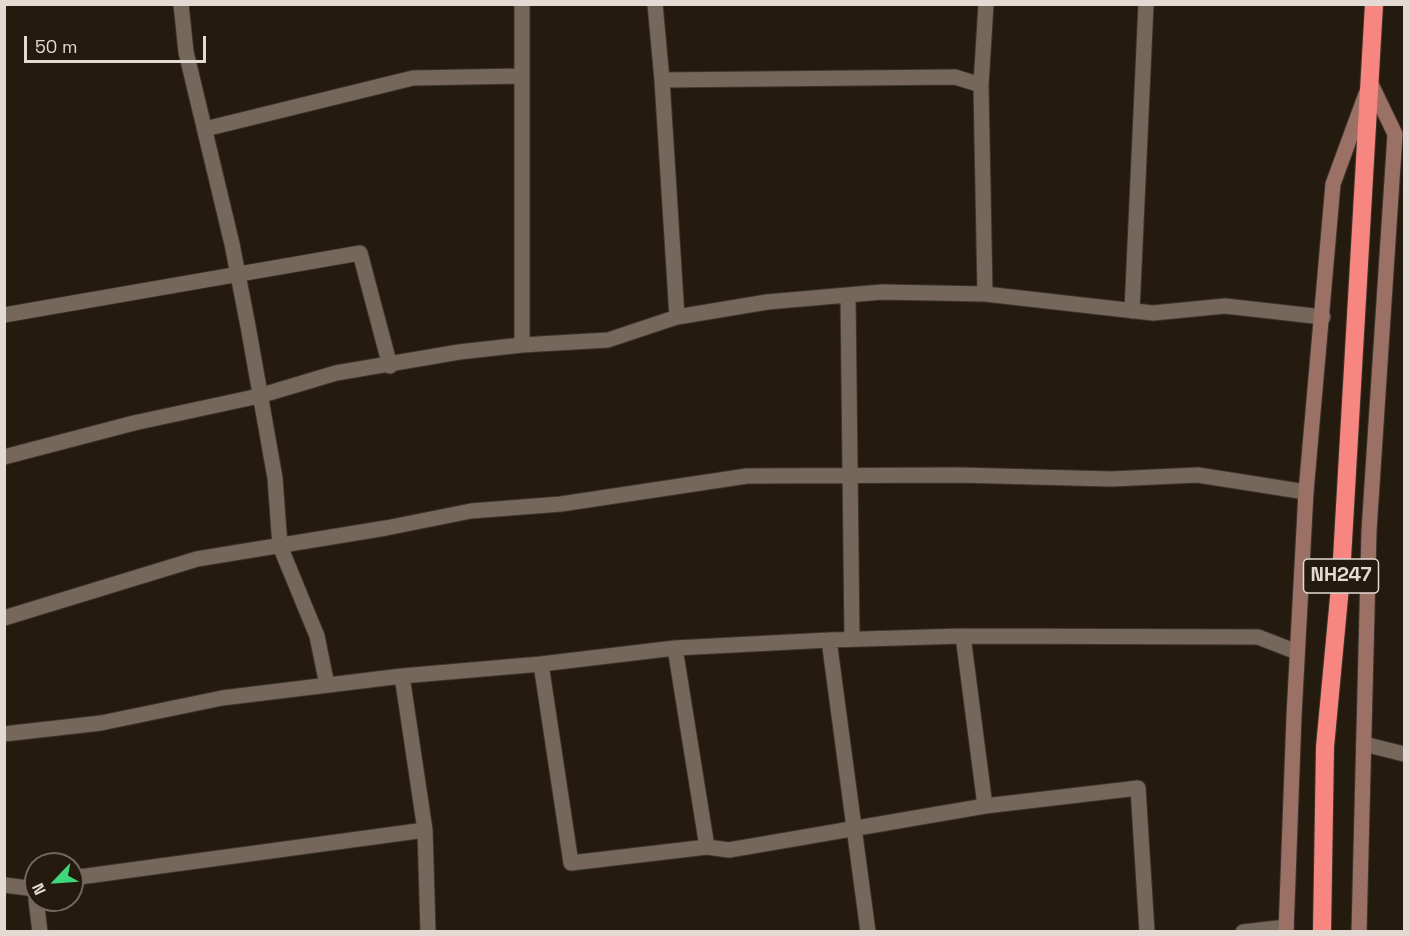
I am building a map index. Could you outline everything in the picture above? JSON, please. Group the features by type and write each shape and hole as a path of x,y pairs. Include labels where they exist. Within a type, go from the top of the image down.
{"highway":[{"name":"NH247","path":"1322,932 1325,747 1341,576 1374,4"}],"street":[{"path":"181,4 186,52 238,276 274,478 280,546 317,636 327,685"},
{"path":"522,4 520,76 522,345"},
{"path":"655,4 677,317"},
{"path":"985,294 981,85 986,4"},
{"path":"1132,311 1146,4"},
{"path":"205,129 413,78 520,76"},
{"path":"662,80 955,78 981,85"},
{"path":"1243,932 1286,929 1306,492 1333,184 1370,82"},
{"path":"1359,932 1369,531 1395,134 1370,82"},
{"path":"4,315 360,253 390,366"},
{"path":"4,457 134,423 259,396 336,373 390,366 459,352 522,345 608,340 677,317 767,302 882,292 985,294 1153,313 1225,306 1323,317"},
{"path":"848,295 852,639"},
{"path":"4,618 197,559 471,511 561,504 747,476 959,475 1111,479 1197,475 1306,492"},
{"path":"4,734 101,723 222,698 402,676 541,664 675,648 963,636 1258,637 1297,652"},
{"path":"963,636 985,806"},
{"path":"829,640 852,828 868,932"},
{"path":"675,648 707,847"},
{"path":"541,664 571,863 707,847 729,850 985,806 1138,788 1147,932"},
{"path":"402,676 425,830 428,932"},
{"path":"1364,744 1404,753"},
{"path":"84,876 425,830"},
{"path":"4,885 24,891"},
{"path":"38,912 40,932"}]}
